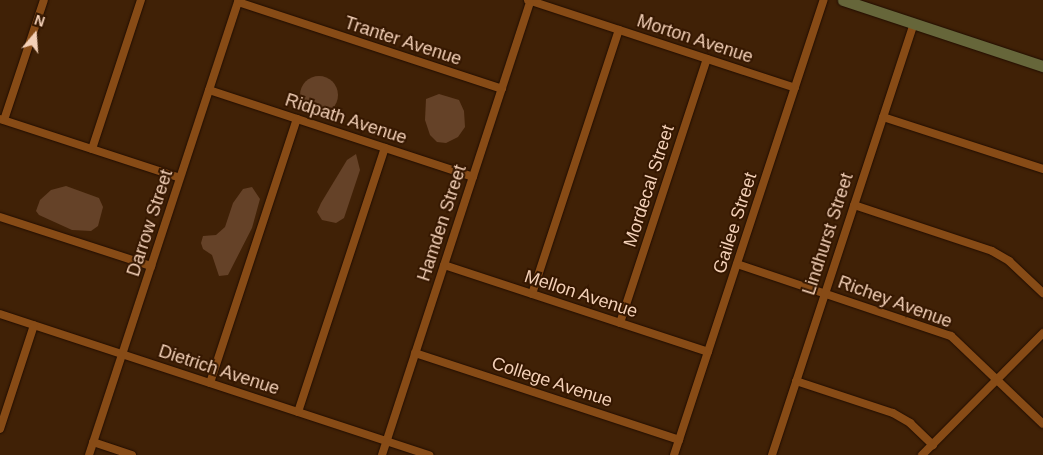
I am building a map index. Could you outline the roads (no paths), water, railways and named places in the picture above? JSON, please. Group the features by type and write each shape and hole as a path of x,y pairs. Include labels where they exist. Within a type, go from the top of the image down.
{"street":[{"path":"44,0 2,120 180,178"},
{"path":"92,149 141,0"},
{"name":"Morton Avenue","path":"530,0 795,88"},
{"name":"Hamden Street","path":"382,455 530,0"},
{"name":"Gailee Street","path":"674,455 824,0"},
{"path":"843,0 1043,66"},
{"name":"Tranter Avenue","path":"238,1 502,89"},
{"name":"Darrow Street","path":"89,455 238,1"},
{"name":"Lindhurst Street","path":"772,455 914,23"},
{"path":"532,294 619,30"},
{"name":"Mordecal Street","path":"620,323 707,59"},
{"name":"Ridpath Avenue","path":"209,90 473,177"},
{"path":"883,117 1043,169"},
{"path":"210,383 297,119"},
{"path":"298,412 385,148"},
{"path":"854,205 992,251 1016,267 1043,293"},
{"path":"0,216 151,266"},
{"name":"Richey Avenue","path":"737,264 942,332 967,348 1043,424"},
{"name":"Mellon Avenue","path":"444,265 708,352"},
{"name":"Dietrich Avenue","path":"0,314 429,455"},
{"path":"0,429 34,325"},
{"path":"922,455 1043,333"},
{"name":"College Avenue","path":"415,353 679,440"},
{"path":"796,381 893,413 910,423 933,444"},
{"path":"93,442 132,455"}]}
